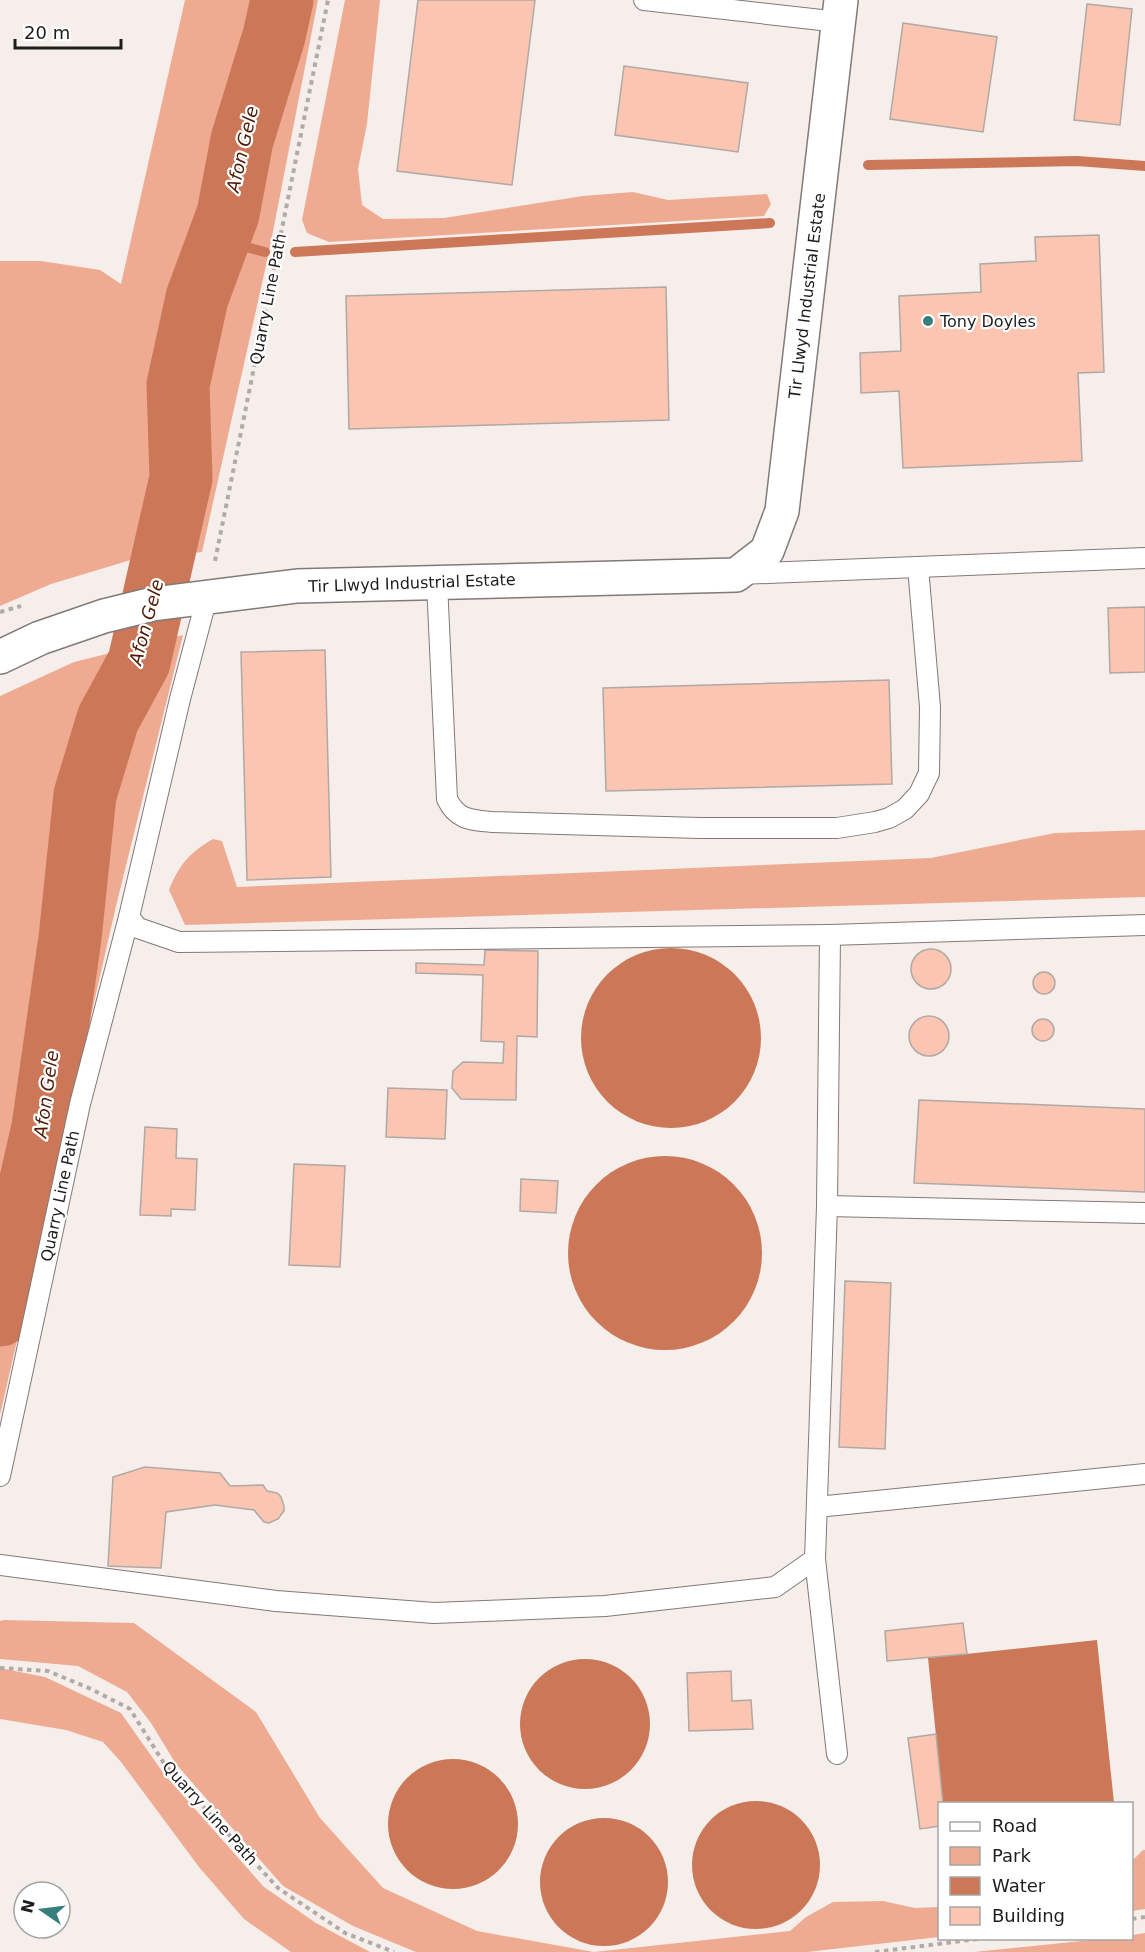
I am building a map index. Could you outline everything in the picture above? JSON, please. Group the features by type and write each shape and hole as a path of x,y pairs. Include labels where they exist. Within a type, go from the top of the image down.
{"street":[{"name":"Tir Llwyd Industrial Estate","path":"0,657 40,638 104,616 153,604 297,586 736,574 767,551 782,511 840,11"}],"lane":[{"path":"644,0 840,11"},
{"name":"Tir Llwyd Industrial Estate","path":"736,574 1145,558"},
{"path":"437,583 447,799 452,810 460,816 503,823 700,828 837,828 875,822 905,810 920,794 929,773 930,707 918,567"},
{"name":"Quarry Line Path","path":"0,1476 80,1104 129,917 202,598"},
{"path":"129,917 138,928 179,942 830,935 1145,925"},
{"path":"830,935 827,1206 815,1559 837,1754"},
{"path":"827,1206 1145,1213"},
{"path":"817,1507 1145,1474"},
{"path":"0,1565 276,1601 434,1613 605,1606 775,1587 815,1559"}],"path":[{"name":"Quarry Line Path","path":"202,598 328,0"},
{"name":"Quarry Line Path","path":"0,1668 48,1671 130,1709 165,1765 278,1888 345,1933 394,1952"},
{"path":"875,1952 969,1940"}],"green space":[{"path":"185,0 318,0 269,252 202,552 134,559 51,584 0,606 0,261 41,261 100,270 121,284"},
{"path":"345,0 380,0 367,124 358,169 362,205 383,219 444,218 583,196 633,192 668,200 767,194 771,204 764,216 329,242 307,233 302,220"},
{"path":"183,635 116,906 0,1415 0,696 74,662"},
{"path":"1145,830 1145,897 185,925 169,890 186,860 213,839 222,841 237,887 931,858 1055,833"},
{"path":"0,1621 134,1623 256,1712 320,1818 383,1888 477,1931 594,1952 416,1952 353,1926 283,1886 176,1764 151,1723 127,1692 78,1666 0,1659"},
{"path":"0,1668 45,1677 121,1713 164,1774 264,1887 316,1923 370,1952 291,1952 244,1919 199,1867 121,1762 103,1742 66,1730 0,1719"},
{"path":"1145,1850 1145,1909 1133,1911 1133,1860"},
{"path":"883,1901 915,1908 938,1907 938,1937 807,1952 594,1952 790,1931 806,1917 833,1902"},
{"path":"1145,1933 1145,1952 974,1952 1091,1940 1133,1940 1133,1935"}],"water":[{"path":"671,948 689,949 706,955 735,974 754,1003 760,1020 760,1056 754,1073 735,1102 706,1121 689,1127 671,1128 653,1127 636,1121 607,1102 588,1073 582,1056 581,1038 582,1020 588,1003 607,974 636,955 653,949"},
{"path":"665,1156 684,1158 711,1168 726,1178 740,1192 754,1216 760,1234 762,1253 760,1272 750,1299 740,1314 726,1328 702,1342 684,1348 665,1350 646,1348 619,1338 604,1328 590,1314 576,1290 570,1272 568,1253 570,1234 580,1207 590,1192 604,1178 628,1164 646,1158"},
{"path":"1097,1640 1114,1802 943,1802 928,1658"},
{"path":"585,1659 610,1664 631,1678 645,1699 650,1724 645,1749 631,1770 610,1784 585,1789 560,1784 539,1770 525,1749 520,1724 525,1699 539,1678 560,1664"},
{"path":"453,1759 478,1764 499,1778 513,1799 518,1824 513,1849 499,1870 478,1884 453,1889 428,1884 407,1870 393,1849 388,1824 393,1799 407,1778 428,1764"},
{"path":"756,1801 780,1806 801,1820 815,1841 820,1865 815,1889 801,1910 780,1924 756,1929 732,1924 711,1910 697,1889 692,1865 697,1841 711,1820 732,1806"},
{"path":"604,1818 628,1823 649,1837 663,1858 668,1882 663,1906 649,1927 628,1941 604,1946 580,1941 559,1927 545,1906 540,1882 545,1858 559,1837 580,1823"}],"building":[{"path":"418,0 535,0 512,185 397,171"},
{"path":"1087,4 1132,9 1120,125 1074,120"},
{"path":"903,23 997,37 983,132 890,119"},
{"path":"624,66 748,83 738,152 615,135"},
{"path":"1099,235 1104,372 1078,373 1082,461 903,468 899,391 861,393 860,353 901,351 899,296 981,292 980,264 1036,261 1035,237"},
{"path":"666,287 669,420 349,429 346,296"},
{"path":"1145,607 1145,672 1110,673 1108,608"},
{"path":"325,650 331,877 247,880 241,652"},
{"path":"889,680 892,784 606,791 603,688"},
{"path":"931,949 939,950 945,955 950,961 950,977 945,983 939,988 931,989 923,988 917,983 912,977 911,969 912,961 917,955 923,950"},
{"path":"485,950 538,951 537,1037 517,1036 516,1100 461,1099 452,1088 453,1071 463,1062 503,1063 504,1042 481,1041 483,975 416,973 416,963 484,965"},
{"path":"1044,972 1052,975 1055,983 1052,991 1044,994 1036,991 1033,983 1036,975"},
{"path":"929,1016 937,1017 943,1022 948,1028 948,1044 943,1050 937,1055 929,1056 921,1055 915,1050 910,1044 909,1036 910,1028 915,1022 921,1017"},
{"path":"1043,1019 1051,1022 1054,1030 1051,1038 1043,1041 1035,1038 1032,1030 1035,1022"},
{"path":"388,1088 447,1090 445,1139 386,1137"},
{"path":"919,1100 1145,1109 1145,1192 914,1183"},
{"path":"145,1127 177,1129 176,1158 197,1159 195,1210 171,1209 171,1216 140,1215"},
{"path":"294,1164 345,1166 340,1267 289,1265"},
{"path":"521,1179 558,1181 556,1213 520,1211"},
{"path":"845,1281 891,1283 885,1449 839,1447"},
{"path":"145,1467 220,1473 230,1486 263,1485 267,1491 277,1493 281,1497 284,1511 278,1519 269,1523 264,1522 254,1510 215,1505 166,1512 161,1568 108,1566 113,1477"},
{"path":"963,1623 967,1654 887,1661 885,1631"},
{"path":"731,1671 732,1701 751,1700 753,1729 689,1731 687,1673"},
{"path":"936,1734 943,1802 938,1802 938,1826 920,1829 908,1738"}],"waterway":[{"name":"Afon Gele","path":"0,1315 43,1127 70,938 85,795 108,719 139,662 181,478 178,385 197,298 228,214 242,140 274,36 282,0"},
{"path":"868,165 1077,161 1145,166"},
{"path":"295,252 770,223"},
{"path":"219,240 265,252"}],"place":[{"name":"Tony Doyles","path":"928,321"}]}
